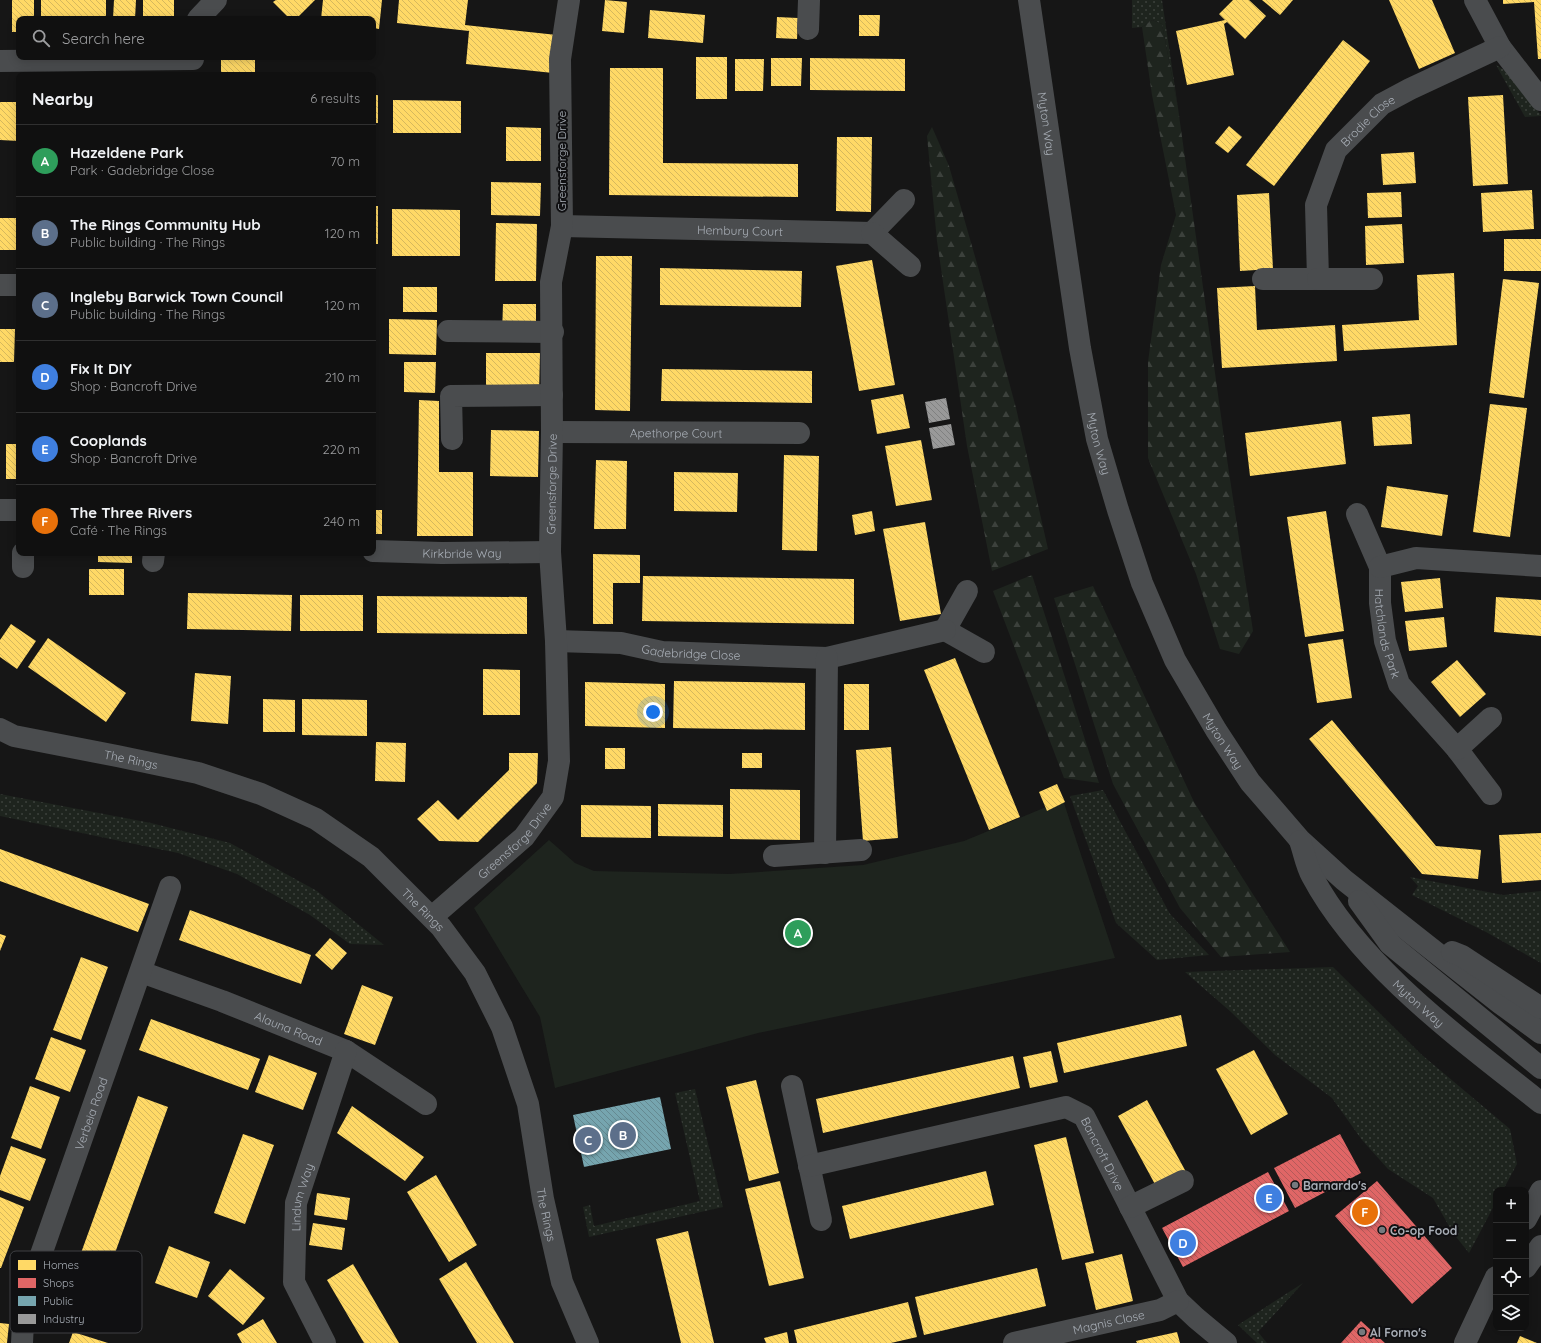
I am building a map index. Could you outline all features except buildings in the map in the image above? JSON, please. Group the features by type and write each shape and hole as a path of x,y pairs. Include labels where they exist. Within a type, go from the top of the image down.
{"street":[{"path":"201,16 216,0"},
{"name":"Greensforge Drive","path":"432,917 524,837 553,797 559,761 556,641 550,552 552,432 551,282 562,226 560,59 569,0"},
{"path":"808,29 809,0"},
{"name":"Myton Way","path":"1029,0 1080,348 1097,439 1142,583 1175,660 1216,730 1250,782 1300,840 1344,880 1420,941 1541,1033"},
{"path":"1475,0 1500,47 1541,100"},
{"name":"Brodie Close","path":"1318,279 1316,205 1336,150 1382,104 1410,89 1500,47"},
{"path":"0,60 193,64"},
{"path":"904,200 872,233 910,266"},
{"name":"Hembury Court","path":"562,226 872,233"},
{"path":"1263,279 1372,279"},
{"path":"0,285 16,285"},
{"path":"448,331 552,332"},
{"path":"452,439 451,396 552,395"},
{"name":"Apethorpe Court","path":"552,432 799,433"},
{"path":"0,510 16,510"},
{"name":"Hatchlands Park","path":"1357,514 1380,567 1380,603 1385,641 1399,684 1457,749 1491,794"},
{"name":"Kirkbride Way","path":"376,551 442,553 550,552"},
{"path":"1380,567 1416,558 1541,566"},
{"path":"967,591 945,630 984,652"},
{"name":"Gadebridge Close","path":"556,641 621,643 662,652 827,658 945,630"},
{"path":"826,853 827,658"},
{"path":"1457,749 1491,718"},
{"name":"The Rings","path":"0,731 14,736 198,773 261,794 316,819 371,857 432,917 475,973 502,1027 528,1104 543,1199 562,1282 588,1343"},
{"name":"Myton Way","path":"1300,840 1311,874 1335,914 1370,955 1400,986 1450,1030 1541,1103"},
{"path":"774,856 860,850"},
{"path":"1344,880 1390,944 1541,1068"},
{"name":"Verbeia Road","path":"42,1251 170,887"},
{"path":"1420,941 1462,956 1541,1008"},
{"name":"Alauna Road","path":"141,972 222,1001 346,1051 426,1104"},
{"name":"Lindum Way","path":"325,1343 294,1282 296,1203 346,1051"},
{"path":"792,1086 821,1220"},
{"name":"Bancroft Drive","path":"810,1166 1066,1107 1084,1116 1178,1301 1226,1343"},
{"path":"1130,1207 1183,1181"},
{"path":"1529,1213 1541,1191"},
{"path":"1529,1263 1541,1246"},
{"path":"1466,1343 1493,1284"},
{"name":"Magnis Close","path":"1014,1343 1160,1310 1178,1301"},
{"path":"1466,1343 1493,1310"},
{"name":"Verbeia Road","path":"22,1333 22,1343"}],"green space":[{"path":"1132,0 1162,0 1178,108 1162,24 1152,20 1142,27 1132,28"},
{"path":"1152,20 1162,24 1178,108 1227,459 1253,631 1239,654 1220,649 1196,574 1148,458 1148,362 1161,265 1176,215 1152,95 1142,27"},
{"path":"1496,65 1509,73 1541,116 1525,117"},
{"path":"932,127 949,166 978,267 1016,408 1048,549 992,571 967,446 937,241 927,136"},
{"path":"1032,575 1099,783 1064,778 993,591"},
{"path":"1093,586 1194,802 1290,952 1221,957 1180,908 1113,784 1054,598"},
{"path":"1103,790 1170,914 1209,955 1157,960 1116,923 1070,796"},
{"path":"0,794 151,823 230,843 317,891 384,945 350,944 310,915 237,874 178,853 0,816"},
{"path":"1063,800 1115,958 758,1033 555,1088 540,1017 474,908 549,840 575,863 594,871 730,874 863,865 964,841"},
{"path":"1410,877 1503,895 1541,891 1541,963 1486,932 1412,895 1418,886"},
{"path":"1333,967 1422,1055 1510,1129 1517,1164 1505,1187 1493,1187 1493,1208 1469,1253 1453,1233 1433,1198 1388,1169 1362,1140 1332,1098 1275,1055 1231,1012 1185,972"},
{"path":"695,1089 723,1207 589,1237 583,1207 590,1205 594,1226 700,1201 675,1093"},
{"path":"1303,1283 1258,1332 1267,1343 1257,1343 1238,1325"}],"place":[{"name":"Hazeldene Park","path":"798,933"},
{"name":"The Rings Community Hub","path":"623,1135"},
{"name":"Ingleby Barwick Town Council","path":"588,1140"},
{"name":"Barnardo's","path":"1295,1185"},
{"name":"Cooplands","path":"1269,1198"},
{"name":"The Three Rivers","path":"1365,1212"},
{"name":"Co-op Food","path":"1382,1230"},
{"name":"Fix It DIY","path":"1183,1243"},
{"name":"Al Forno's","path":"1362,1332"}]}
